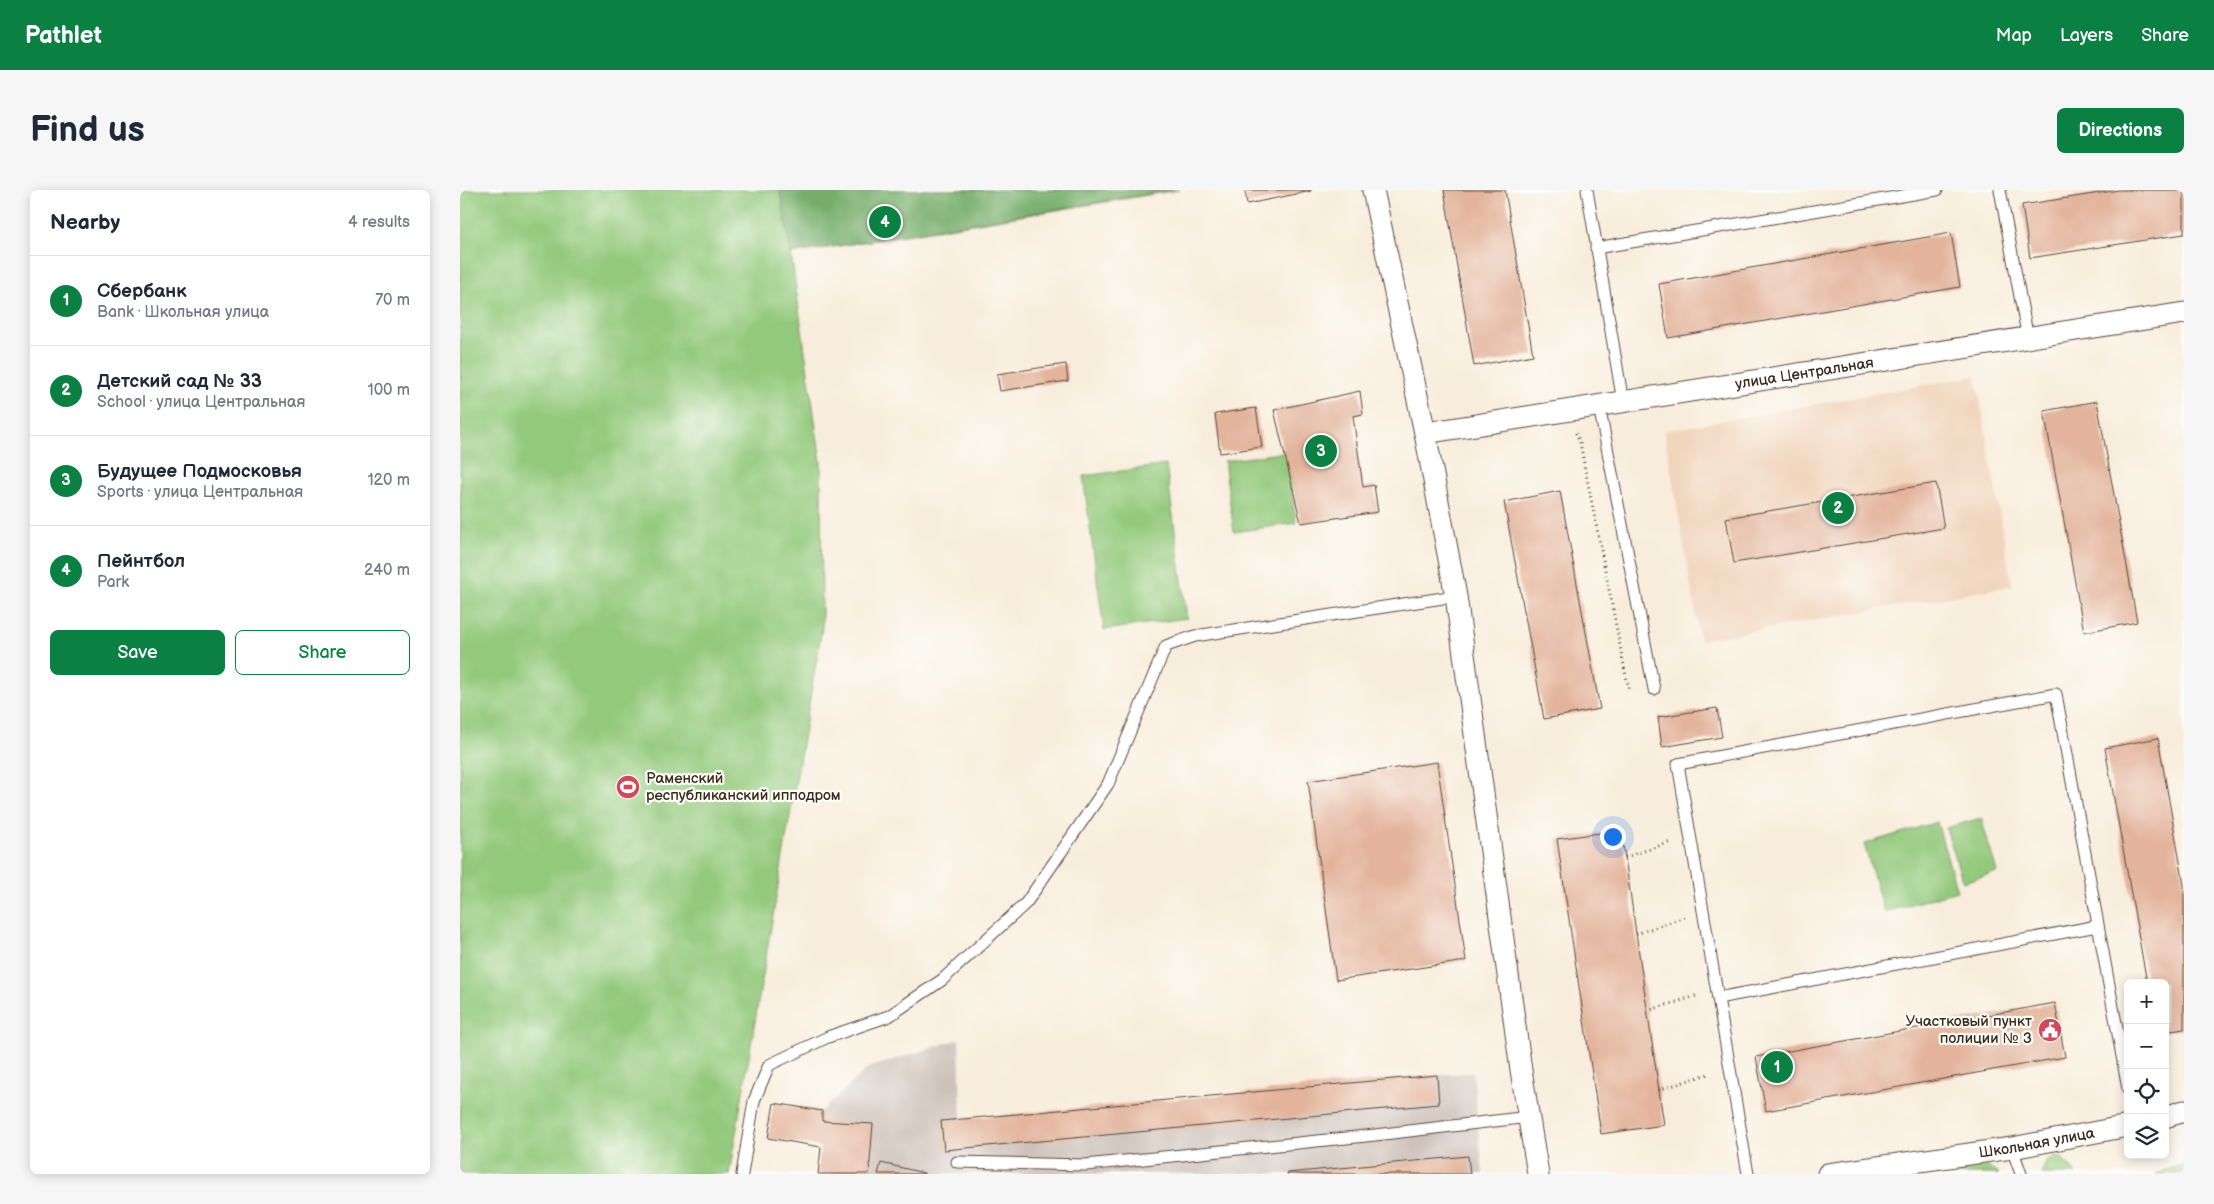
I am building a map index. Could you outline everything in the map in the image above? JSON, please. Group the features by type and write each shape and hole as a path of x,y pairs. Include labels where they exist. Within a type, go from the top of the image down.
{"street":[{"path":"1373,190 1425,433 1456,596 1538,1174"},
{"name":"улица Центральная","path":"1425,433 2184,314"},
{"path":"2169,1116 2184,1111"},
{"name":"Школьная улица","path":"1828,1174 2012,1148 2124,1127"}],"lane":[{"path":"1587,190 1623,402"},
{"path":"1596,248 1937,190"},
{"path":"2000,190 2028,339"},
{"path":"1599,406 1654,689"},
{"path":"742,1174 754,1101 769,1065 828,1037 890,1016 942,980 1026,904 1108,784 1166,646 1195,636 1456,596"},
{"path":"1748,1174 1678,764 2056,694 2124,1069"},
{"path":"1718,998 2097,926"},
{"path":"957,1162 1086,1165 1529,1117"},
{"path":"2012,1148 2021,1174"}],"path":[{"path":"1573,430 1580,443 1629,691"},
{"path":"1625,857 1674,841"},
{"path":"1636,934 1688,916"},
{"path":"1647,1011 1702,994"},
{"path":"1659,1090 1715,1071"}],"shaded area":[{"path":"1976,376 2012,586 1700,640 1664,431"},
{"path":"959,1039 961,1119 1473,1072 1483,1174 818,1174 820,1147 768,1138 774,1103 822,1111 868,1068"}],"green space":[{"name":"Раменский республиканский ипподром","path":"460,190 1179,190 791,254 821,462 822,628 729,1174 460,1174"},
{"path":"780,190 1170,190 791,254"},
{"path":"1286,452 1296,523 1234,532 1224,461"},
{"path":"1166,465 1187,618 1104,630 1083,476"},
{"path":"1981,818 1997,872 1963,882 1946,828"},
{"path":"1937,822 1957,891 1884,912 1864,844"},
{"path":"2055,1156 2063,1159 2077,1174 2040,1174 2047,1161"},
{"path":"2184,1164 2184,1174 2155,1174"},
{"path":"1978,1165 1988,1166 1999,1174 1929,1174"}],"building":[{"path":"1245,190 1311,190 1311,191 1247,204"},
{"path":"1444,190 1505,190 1533,355 1474,366"},
{"path":"2119,190 2184,190 2184,234 2030,258 2022,205"},
{"path":"1951,233 1960,287 1668,338 1659,284"},
{"path":"1066,364 1068,381 1000,391 997,374"},
{"path":"1360,391 1363,414 1353,416 1363,487 1374,485 1378,512 1301,523 1274,410"},
{"path":"2097,401 2137,622 2084,632 2044,411"},
{"path":"1256,408 1262,447 1220,453 1215,414"},
{"path":"1936,483 1944,528 1734,563 1726,518"},
{"path":"1560,491 1600,709 1544,719 1504,502"},
{"path":"1717,708 1722,737 1662,747 1658,717"},
{"path":"2158,738 2184,885 2184,1029 2169,1031 2169,979 2146,979 2105,748"},
{"path":"1437,762 1466,961 1336,980 1308,781"},
{"path":"1621,830 1664,1125 1601,1134 1557,839"},
{"path":"2055,1003 2065,1057 1766,1111 1756,1057"},
{"path":"1437,1075 1439,1104 944,1150 941,1121"},
{"path":"774,1103 822,1111 822,1121 873,1124 869,1174 818,1174 821,1147 768,1138"},
{"path":"1468,1156 1470,1174 1287,1174 1287,1173"},
{"path":"881,1163 924,1173 924,1174 878,1174"}],"place":[{"name":"Пейнтбол","path":"885,222"},
{"name":"Будущее Подмосковья","path":"1321,451"},
{"name":"Детский сад № 33","path":"1838,508"},
{"name":"Раменский республиканский ипподром","path":"628,787"},
{"name":"Участковый пункт полиции № 3","path":"2050,1030"},
{"name":"Сбербанк","path":"1777,1067"}]}
